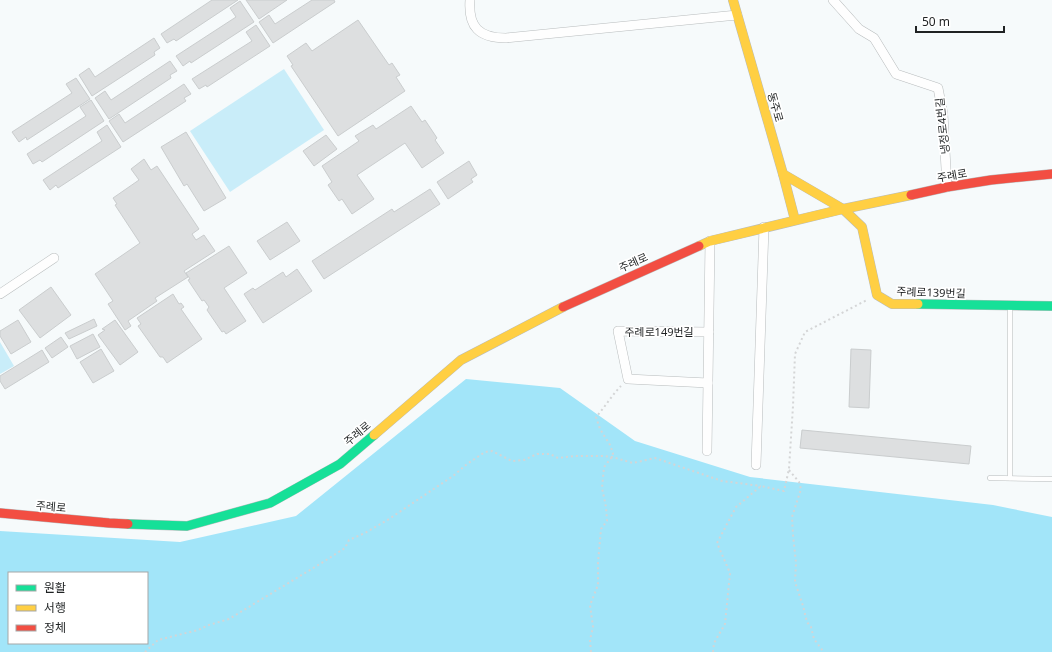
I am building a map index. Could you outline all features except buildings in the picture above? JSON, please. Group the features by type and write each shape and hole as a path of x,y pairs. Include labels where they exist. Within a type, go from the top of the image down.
{"street":[{"path":"470,0 470,15 474,24 479,31 487,36 496,38 737,15"},
{"name":"동주로","path":"733,0 783,174 794,220"},
{"name":"냉정로4번길","path":"832,0 859,29 874,38 896,74 938,88 943,114 947,187"},
{"path":"783,174 843,209 862,227 877,295"},
{"name":"주례로","path":"0,513 109,523 187,526 270,503 340,464 461,360 576,301 710,241 794,220 947,187 991,180 1052,174"},
{"path":"756,465 764,227"},
{"name":"주례로149번길","path":"707,451 710,241"},
{"path":"0,294 54,258"},
{"name":"주례로139번길","path":"877,295 892,304 1052,306"},
{"name":"주례로149번길","path":"628,379 618,331 709,332"},
{"path":"628,379 708,383"}],"lane":[{"path":"1010,306 1010,478"},
{"path":"990,478 1052,479"}],"path":[{"path":"145,652 158,640 198,630 229,619 327,560 345,548 350,540 389,519 453,476 485,452 492,451 512,461 524,460 537,454 550,454 558,458 574,456 603,456 633,463 655,458 722,480 784,491 789,470 795,354 805,332 877,295"},
{"path":"591,652 590,640 593,627 590,605 598,585 601,529 607,520 602,488 603,474 604,467 612,457 613,453 600,429 596,417 606,406 614,393 628,379"},
{"path":"789,470 799,482 801,489 792,517 796,563 795,582 807,622 811,627 814,639 822,652"},
{"path":"713,652 714,643 725,624 730,573 717,543 736,507 761,486"}],"shaded area":[{"path":"284,69 324,130 230,192 190,131"},
{"path":"0,342 14,366 0,374"},
{"path":"466,379 560,388 635,441 750,477 993,505 1052,517 1052,652 0,652 0,531 180,542 296,516"}],"traffic: fast":[{"path":"918,304 1052,306"},
{"path":"128,524 187,526 270,503 340,464 374,435"}],"traffic: slow":[{"path":"733,0 795,220"},
{"path":"783,174 843,209 862,227 877,295 892,304 918,304"},
{"path":"699,246 710,241 843,209 911,195"},
{"path":"374,435 461,360 563,307"}],"traffic: jam":[{"path":"911,195 947,187 991,180 1052,174"},
{"path":"563,307 699,246"},
{"path":"0,513 128,524"}]}
